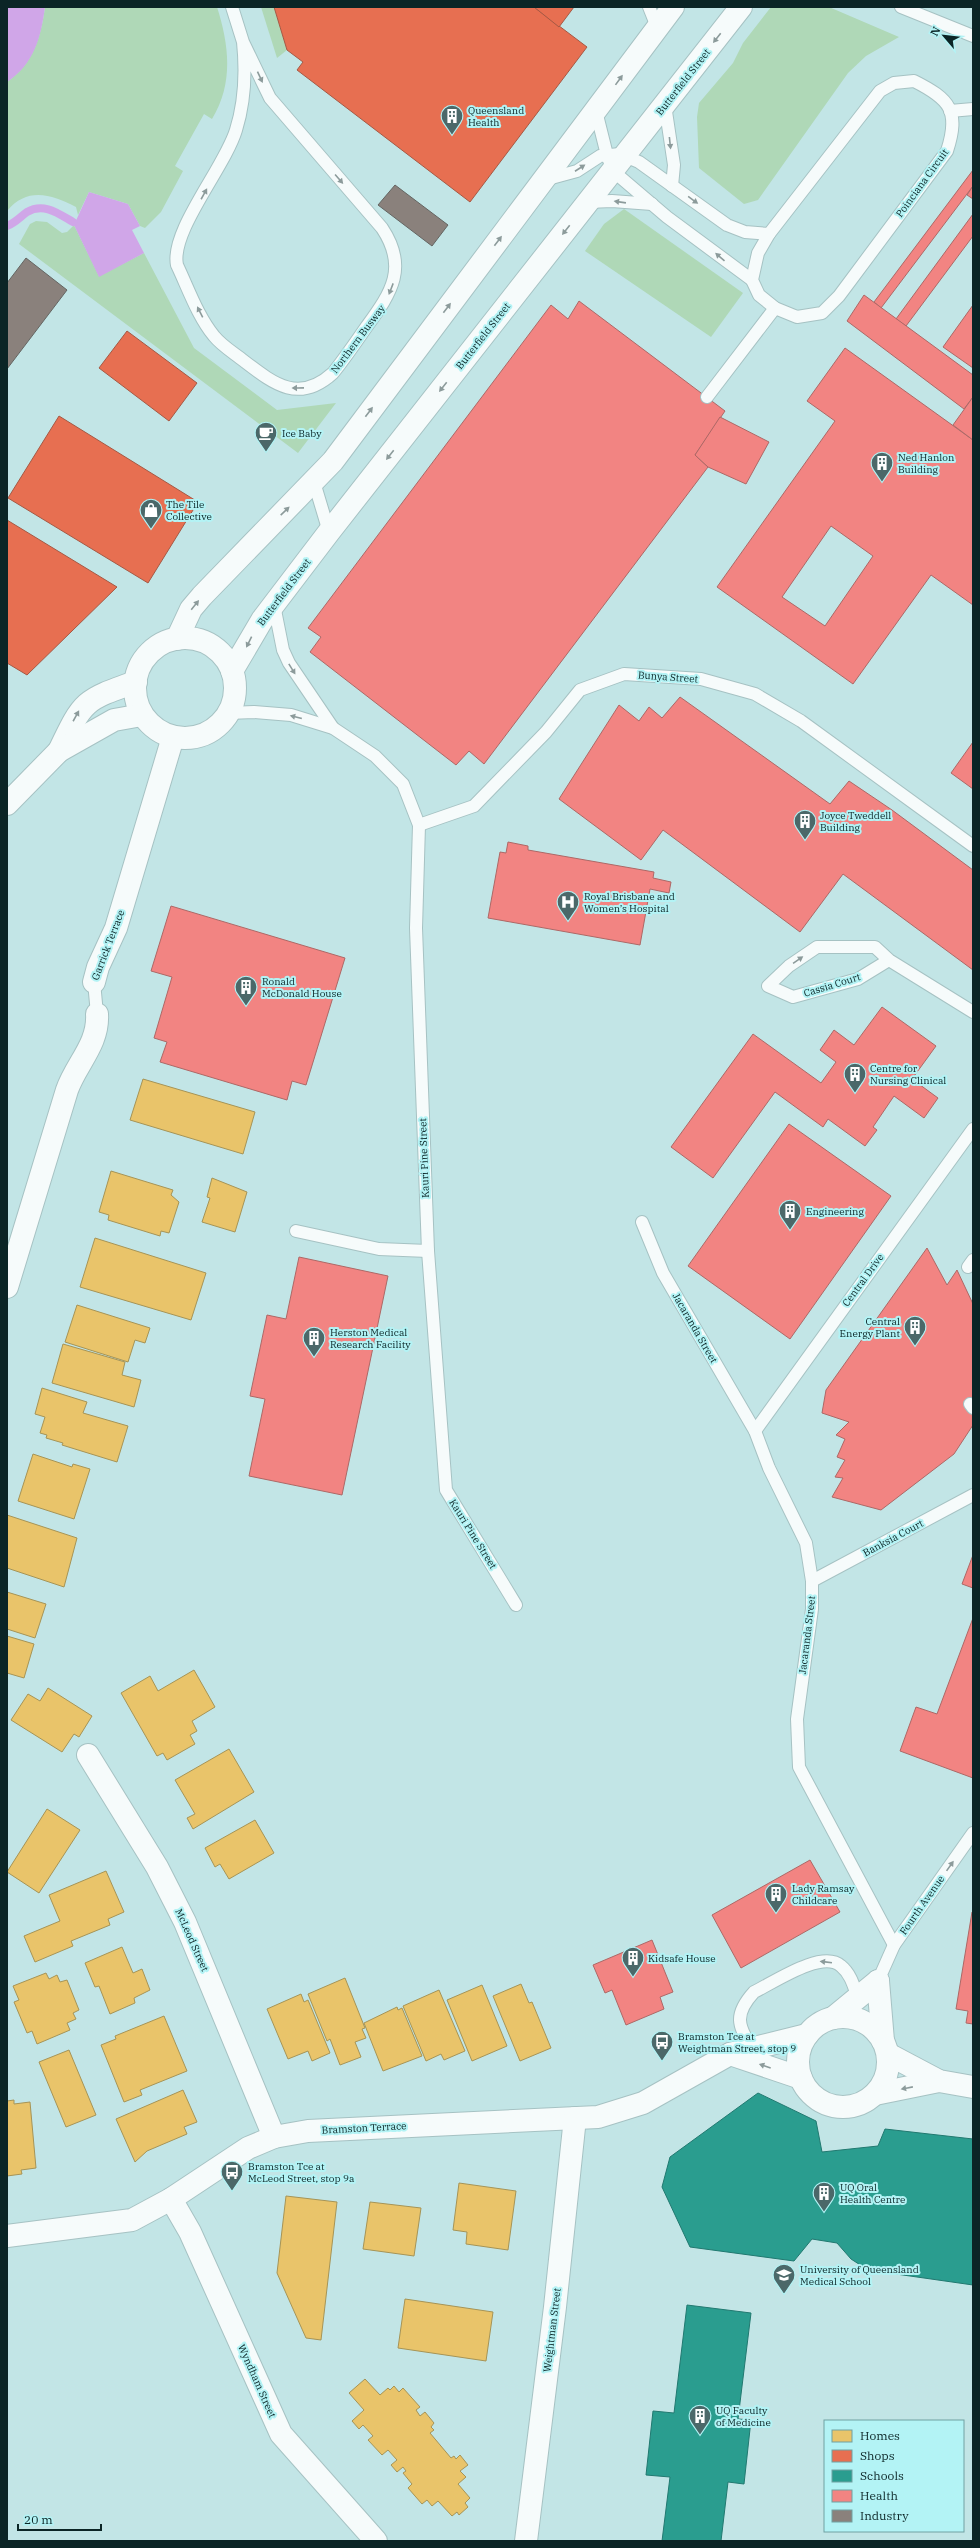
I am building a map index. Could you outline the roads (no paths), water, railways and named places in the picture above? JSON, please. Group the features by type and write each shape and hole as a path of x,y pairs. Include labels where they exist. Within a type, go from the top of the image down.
{"street":[{"path":"177,639 191,609 202,596 333,461 673,7"},
{"name":"Butterfield Street","path":"232,671 243,656 257,627 329,532 588,202 615,160 665,105 741,7"},
{"path":"177,639 199,640 220,652 232,671 234,693 228,713 210,732 186,739 173,737 156,729 142,715 138,704 136,682 143,662 149,654 157,647 177,639"},
{"path":"59,751 77,713 86,703 136,682"},
{"path":"7,804 59,751 114,720 142,715"},
{"name":"Garrick Terrace","path":"94,982 98,967 116,928 173,737"},
{"name":"Garrick Terrace","path":"7,1287 69,1085 76,1068 94,1038 97,1014"},
{"name":"McLeod Street","path":"88,1755 157,1867 185,1922 274,2137"},
{"name":"Fourth Avenue","path":"833,2018 878,1981"},
{"name":"Fourth Avenue","path":"878,1981 885,2047"},
{"path":"848,2017 863,2021 875,2029 885,2047 888,2069 883,2082 875,2094 864,2102 850,2107 835,2107 821,2102 809,2092 801,2078 798,2063 800,2048 807,2035 819,2024 833,2018 848,2017"},
{"name":"Bramston Terrace","path":"7,2236 132,2220 171,2200 248,2148 274,2137 308,2131 598,2117 643,2103 730,2054 807,2035"},
{"path":"885,2047 939,2082"},
{"path":"730,2054 801,2078"},
{"path":"875,2094 939,2082 973,2087"},
{"name":"Weightman Street","path":"526,2541 555,2307 575,2118"},
{"name":"Wyndham Street","path":"171,2200 190,2232 281,2434 376,2541"}],"lane":[{"name":"Northern Busway","path":"232,7 244,42 277,108 382,228 394,252 395,277 386,301 333,373 325,381 305,388 296,389 278,385 220,343 208,327 177,265 176,258 181,235 228,151 236,130 244,86 244,42"},
{"path":"649,7 658,27"},
{"path":"901,7 973,36"},
{"name":"Poinciana Circuit","path":"615,160 652,204 752,280 759,296 775,308 797,317 822,314 839,296 947,151 953,131 954,117 938,93 914,81 894,83 880,91 786,215 769,234 758,253 752,280"},
{"path":"665,105 674,165 672,186"},
{"path":"950,111 973,109"},
{"path":"596,111 615,160"},
{"path":"543,180 577,171 594,159 639,162 735,229 769,234"},
{"path":"588,202 612,201 652,204"},
{"path":"707,397 775,308"},
{"path":"314,482 329,532"},
{"path":"274,605 283,650 289,663 333,728"},
{"name":"Bunya Street","path":"419,826 474,806 546,732 580,690 624,674 701,679 755,694 801,721 973,846"},
{"path":"228,713 254,712 291,715 333,728"},
{"name":"Kauri Pine Street","path":"333,728 375,756 403,784 419,826 416,928 428,1251 446,1490 516,1604"},
{"name":"Cassia Court","path":"889,960 858,979 794,997 768,986 789,966 817,947 875,947 889,960 973,1012"},
{"name":"Garrick Terrace","path":"94,982 97,1014"},
{"name":"Central Drive","path":"754,1431 973,1129"},
{"name":"Jacaranda Street","path":"642,1222 663,1273 754,1431 769,1468 806,1543 812,1581 812,1609 797,1719 799,1767 894,1945"},
{"path":"296,1231 379,1249 428,1251"},
{"name":"Banksia Court","path":"812,1581 973,1495"},
{"name":"Fourth Avenue","path":"878,1981 894,1945 973,1833"},
{"path":"754,2049 739,2024 740,2011 746,2001 754,1992 816,1961 829,1961 841,1965 851,1978 858,1998"}],"waterway":[{"path":"7,226 15,222 27,212 39,208 51,210 73,222"}],"place":[{"name":"Queensland Health","path":"452,136"},
{"name":"Ice Baby","path":"266,452"},
{"name":"Ned Hanlon Building","path":"882,482"},
{"name":"The Tile Collective","path":"151,530"},
{"name":"Joyce Tweddell Building","path":"805,840"},
{"name":"Royal Brisbane and Women’s Hospital","path":"568,922"},
{"name":"Ronald McDonald House","path":"246,1006"},
{"name":"Centre for Nursing Clinical","path":"855,1094"},
{"name":"Engineering","path":"790,1230"},
{"name":"Central Energy Plant","path":"915,1346"},
{"name":"Herston Medical Research Facility","path":"314,1358"},
{"name":"Lady Ramsay Childcare","path":"776,1914"},
{"name":"Kidsafe House","path":"633,1978"},
{"name":"Bramston Tce at Weightman Street, stop 9","path":"662,2062"},
{"name":"Bramston Tce at McLeod Street, stop 9a","path":"232,2192"},
{"name":"UQ Oral Health Centre","path":"824,2212"},
{"name":"University of Queensland Medical School","path":"784,2294"},
{"name":"UQ Faculty of Medicine","path":"700,2436"}]}
